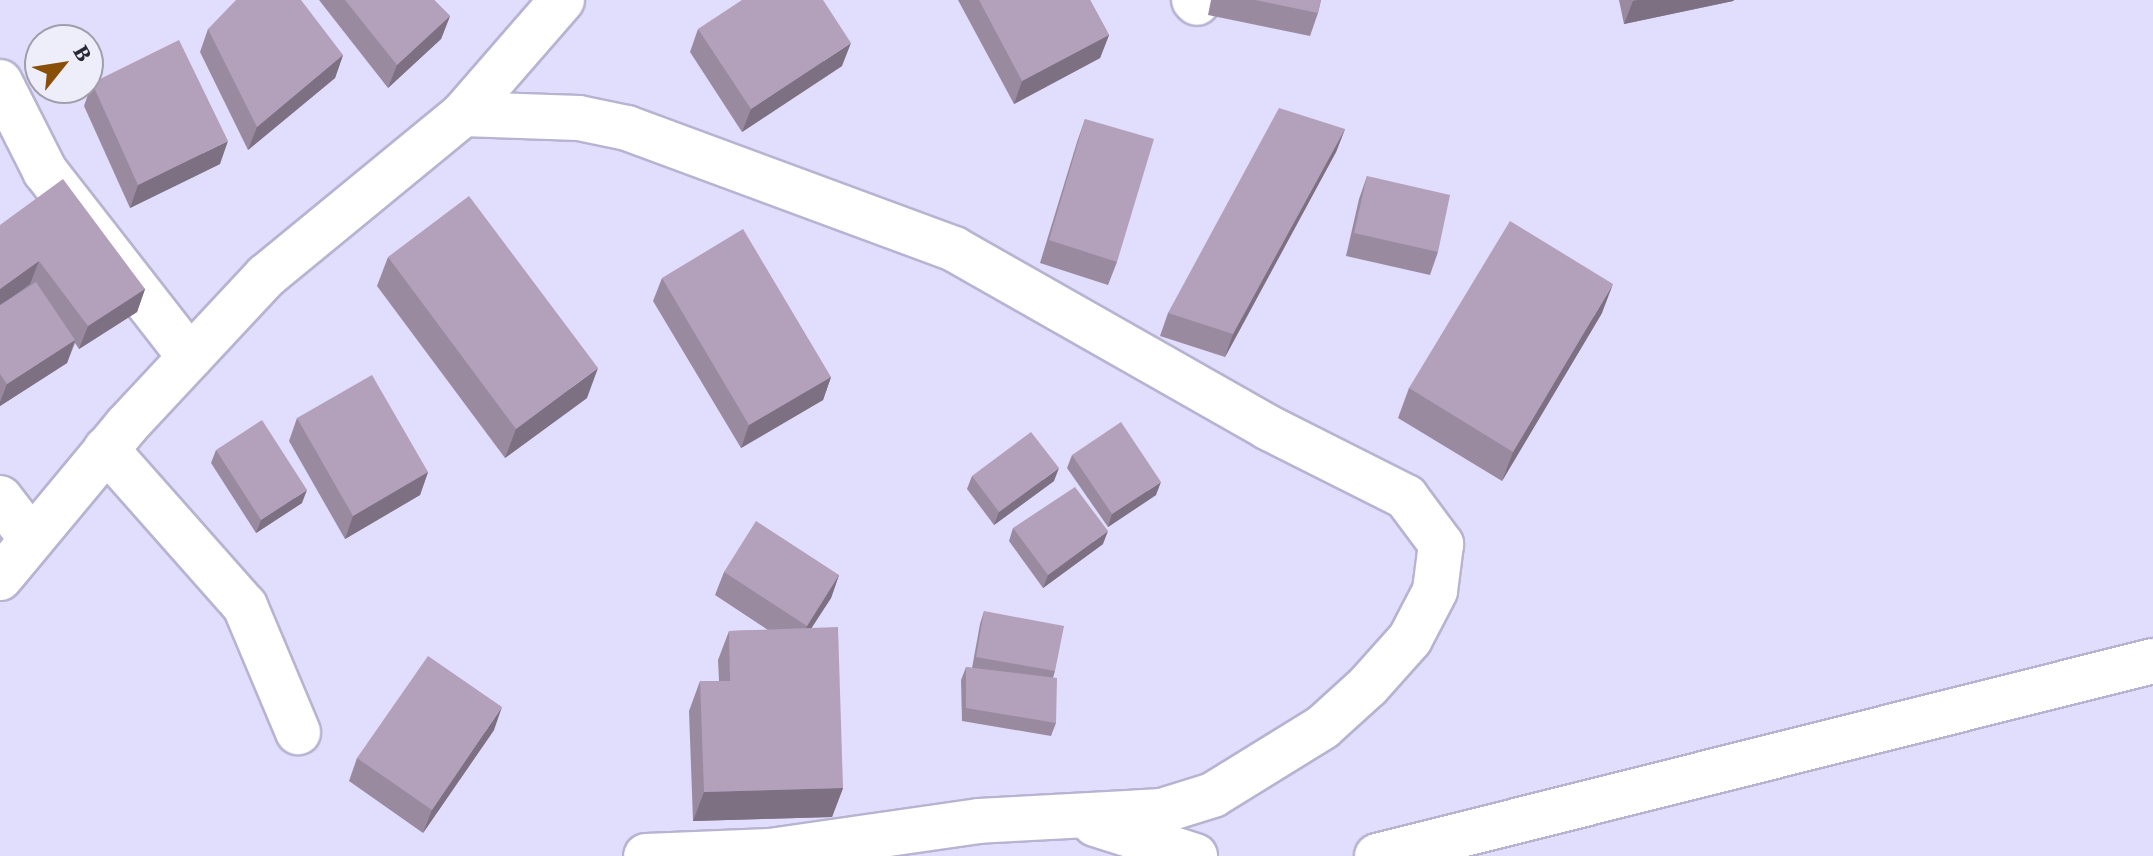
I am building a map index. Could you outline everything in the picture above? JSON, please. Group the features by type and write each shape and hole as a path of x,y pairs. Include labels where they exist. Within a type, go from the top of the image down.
{"street":[{"path":"0,578 30,537 106,449 266,276 463,114 562,0"},
{"path":"0,82 45,171 190,357"},
{"path":"463,114 579,118 627,128 954,249 1267,427 1406,497 1441,544 1435,591 1410,639 1368,686 1323,727 1213,795 1162,811 979,821 770,851 646,856"},
{"path":"106,449 245,606 298,732"},
{"path":"0,498 30,537"},
{"path":"1377,856 2153,661"},
{"path":"1070,816 1195,856"}],"building":[{"path":"236,0 301,0 343,55 257,127 208,29"},
{"path":"345,0 434,0 450,16 397,65"},
{"path":"742,0 823,0 851,43 751,109 698,29"},
{"path":"979,0 1090,0 1109,35 1022,81"},
{"path":"1255,0 1321,0 1318,13"},
{"path":"179,40 228,141 138,185 101,104 104,104 104,77"},
{"path":"1279,108 1345,129 1233,334 1168,313"},
{"path":"1085,119 1154,139 1117,262 1049,240"},
{"path":"1367,176 1450,195 1438,252 1354,233"},
{"path":"63,179 145,289 88,326 39,261 0,289 0,225"},
{"path":"469,196 598,368 516,429 388,257"},
{"path":"1510,221 1613,284 1513,452 1409,388"},
{"path":"743,229 831,377 749,425 662,278"},
{"path":"36,282 75,340 7,384 0,374 0,305"},
{"path":"372,375 428,472 353,516 297,418"},
{"path":"262,420 307,490 261,520 216,450"},
{"path":"1121,422 1161,482 1112,514 1072,455"},
{"path":"1031,432 1059,468 999,512 972,476"},
{"path":"1075,487 1108,531 1048,575 1013,528"},
{"path":"756,521 839,575 807,626 724,572"},
{"path":"984,611 1064,626 1055,671 976,657"},
{"path":"838,627 843,788 704,792 700,681 730,681 729,631"},
{"path":"428,656 502,707 432,810 357,758"},
{"path":"966,667 1057,678 1056,723 966,708"}]}
